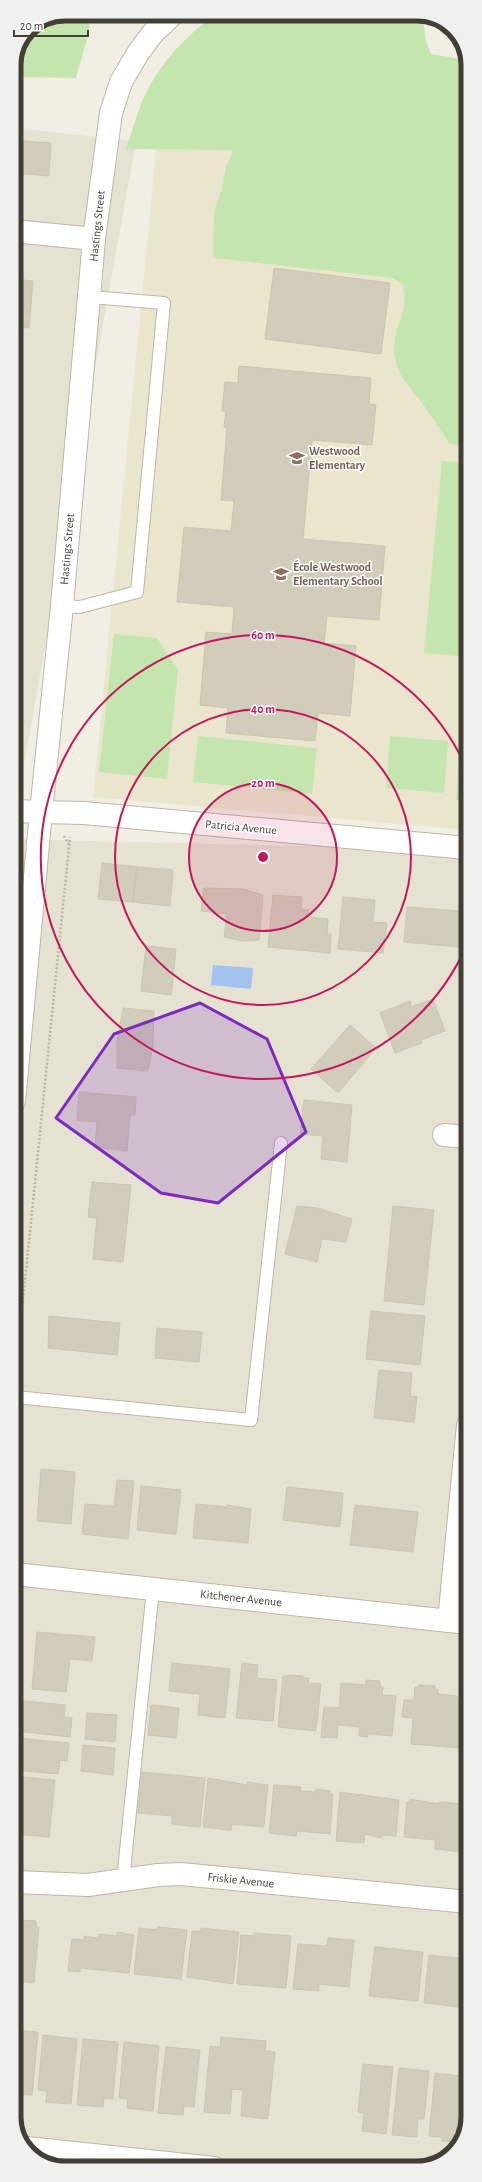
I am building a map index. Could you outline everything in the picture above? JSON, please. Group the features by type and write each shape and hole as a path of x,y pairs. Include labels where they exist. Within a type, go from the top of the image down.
{"street":[{"name":"Hastings Street","path":"21,1026 62,606 94,239 111,113 121,82 138,53 153,33 166,21"},
{"path":"21,232 94,239"},
{"name":"Patricia Avenue","path":"21,811 84,813 461,847"},
{"path":"444,1135 461,1137"},
{"path":"458,1622 461,1563"},
{"name":"Kitchener Avenue","path":"21,1575 458,1622"},
{"name":"Friskie Avenue","path":"21,1882 88,1886 158,1875 181,1874 461,1901"},
{"path":"35,2149 149,2161"}],"lane":[{"path":"62,606 80,607 137,592 164,303 90,297"},
{"path":"21,1398 251,1420 281,1143"},
{"path":"123,1880 153,1589"}],"path":[{"path":"21,1322 70,836"}],"highlighted area":[{"path":"200,1003 267,1039 306,1132 218,1203 161,1193 56,1118 114,1034"}],"shaded area":[{"name":"Westwood Elementary","path":"162,90 461,118 461,829 93,797"},
{"path":"21,129 136,141 21,781"},
{"path":"21,839 461,850 461,2123 459,2131 452,2144 439,2155 431,2159 417,2161 62,2161 48,2158 36,2150 30,2144 23,2131 21,2117"}],"green space":[{"path":"90,21 89,32 76,78 21,77 21,65 24,48 28,41 41,28 56,22"},
{"path":"206,21 420,21 423,22 426,41 431,54 460,59 461,446 449,443 433,418 404,380 396,364 394,345 403,310 403,285 393,278 215,258 213,253 214,211 222,189 226,167 233,150 126,149 141,104 154,78 169,57 195,30"},
{"path":"442,461 461,463 461,656 424,653"},
{"path":"114,634 157,638 178,670 167,779 99,772"},
{"path":"198,736 317,748 312,794 193,782"},
{"path":"390,736 448,741 444,793 386,788"},
{"path":"461,746 461,800 456,800"}],"water":[{"path":"213,965 253,968 251,989 211,985"}],"building":[{"path":"21,141 51,143 49,176 21,174"},
{"path":"274,268 390,283 381,354 265,339"},
{"path":"21,280 33,281 29,328 21,327"},
{"name":"École Westwood Elementary School","path":"239,366 371,378 369,404 376,405 372,445 312,440 303,539 385,546 379,620 327,616 324,643 356,646 350,716 318,713 315,741 226,733 228,708 200,705 206,632 232,634 234,607 177,602 184,527 231,531 234,501 221,500 227,428 224,427 226,411 222,411 225,382 238,383"},
{"path":"102,863 137,867 133,902 98,899"},
{"path":"137,867 173,870 170,906 133,902"},
{"path":"204,888 243,889 263,895 259,940 242,941 224,937 227,914 201,911"},
{"path":"273,895 302,897 301,909 309,910 308,917 328,919 327,934 331,934 330,953 268,947"},
{"path":"343,897 375,900 373,922 387,923 383,953 338,949"},
{"path":"407,907 461,911 459,947 404,942"},
{"path":"146,946 176,949 171,995 141,991"},
{"path":"433,999 445,1031 421,1040 422,1043 395,1053 380,1013 410,1001 411,1007"},
{"path":"123,1008 154,1011 153,1045 148,1071 117,1068 117,1042"},
{"path":"350,1025 376,1048 338,1093 311,1069"},
{"path":"79,1092 136,1097 135,1115 130,1115 127,1151 95,1147 97,1122 77,1120"},
{"path":"304,1100 352,1105 347,1162 321,1159 323,1136 300,1134"},
{"path":"92,1182 131,1185 123,1262 93,1259 97,1218 88,1217"},
{"path":"297,1206 318,1208 352,1219 346,1242 322,1239 317,1262 285,1254"},
{"path":"393,1206 434,1210 424,1305 384,1301"},
{"path":"371,1311 425,1316 420,1365 366,1359"},
{"path":"49,1316 120,1323 117,1355 48,1348"},
{"path":"157,1328 202,1332 199,1362 155,1358"},
{"path":"379,1370 412,1373 410,1396 417,1397 414,1422 374,1418"},
{"path":"41,1469 75,1472 71,1524 37,1521"},
{"path":"117,1480 134,1481 128,1539 82,1534 85,1504 114,1506"},
{"path":"141,1486 181,1490 176,1534 137,1530"},
{"path":"287,1487 343,1493 340,1527 283,1520"},
{"path":"196,1504 227,1507 227,1505 251,1509 248,1543 193,1538"},
{"path":"355,1505 418,1512 413,1552 350,1545"},
{"path":"37,1632 95,1637 92,1661 70,1659 66,1692 32,1689"},
{"path":"172,1663 230,1669 225,1718 198,1715 200,1694 169,1691"},
{"path":"242,1663 258,1665 257,1678 277,1680 273,1721 236,1718"},
{"path":"283,1676 303,1676 303,1678 309,1678 308,1683 321,1684 316,1731 278,1727"},
{"path":"366,1680 380,1681 380,1687 383,1687 382,1695 396,1696 392,1736 368,1734 368,1737 359,1736 360,1727 338,1725 337,1738 321,1737 324,1707 339,1708 341,1683 366,1685"},
{"path":"419,1685 435,1686 435,1689 438,1689 438,1694 457,1696 457,1699 461,1699 458,1748 411,1744 413,1718 402,1717 404,1700 414,1700 415,1687 419,1687"},
{"path":"21,1701 65,1705 64,1717 72,1718 70,1737 21,1732"},
{"path":"151,1705 179,1708 176,1738 148,1735"},
{"path":"87,1713 117,1715 115,1742 85,1739"},
{"path":"21,1739 69,1743 67,1761 60,1760 58,1774 21,1771"},
{"path":"83,1745 115,1748 113,1775 81,1771"},
{"path":"142,1772 205,1778 200,1827 172,1824 172,1816 138,1813"},
{"path":"22,1777 55,1780 49,1837 21,1834"},
{"path":"208,1778 247,1785 247,1782 268,1785 264,1827 232,1824 231,1830 203,1827"},
{"path":"274,1785 301,1787 300,1791 316,1792 316,1789 330,1791 330,1793 333,1794 330,1834 297,1831 296,1836 269,1833"},
{"path":"340,1792 399,1800 396,1836 382,1835 382,1838 365,1834 364,1843 336,1841"},
{"path":"410,1799 439,1804 439,1802 461,1804 461,1852 435,1849 435,1840 404,1837 407,1802 410,1802"},
{"path":"21,1920 36,1921 36,1927 39,1927 34,1983 21,1982"},
{"path":"158,1927 187,1930 181,1979 134,1974 139,1928 157,1930"},
{"path":"201,1928 239,1932 233,1984 187,1977 192,1931 201,1931"},
{"path":"117,1932 134,1935 129,1973 80,1968 80,1972 68,1971 72,1939 84,1940 84,1936 98,1938 99,1934 117,1936"},
{"path":"254,1933 291,1936 286,1988 237,1984 241,1935 253,1936"},
{"path":"328,1938 354,1940 349,1987 319,1984 319,1991 293,1989 298,1944 327,1946"},
{"path":"375,1947 423,1952 418,2001 369,1996"},
{"path":"429,1955 461,1958 461,2007 424,2003"},
{"path":"21,2031 38,2032 32,2095 21,2094"},
{"path":"43,2035 77,2039 71,2104 46,2102 47,2091 38,2090"},
{"path":"221,2037 266,2041 265,2051 275,2052 268,2119 241,2116 243,2090 232,2089 230,2114 204,2112 210,2046 220,2047"},
{"path":"83,2039 118,2042 113,2099 104,2098 103,2107 77,2105"},
{"path":"124,2042 159,2046 153,2111 127,2108 128,2099 119,2098"},
{"path":"166,2047 200,2050 194,2107 184,2106 183,2115 158,2113"},
{"path":"363,2064 393,2067 386,2134 362,2131 364,2113 358,2112"},
{"path":"399,2068 429,2071 424,2119 418,2119 417,2137 392,2135"},
{"path":"435,2073 461,2076 461,2123 459,2131 453,2142 442,2141 442,2137 429,2136"}],"place":[{"name":"Westwood Elementary","path":"297,458"},
{"name":"École Westwood Elementary School","path":"281,574"}]}
